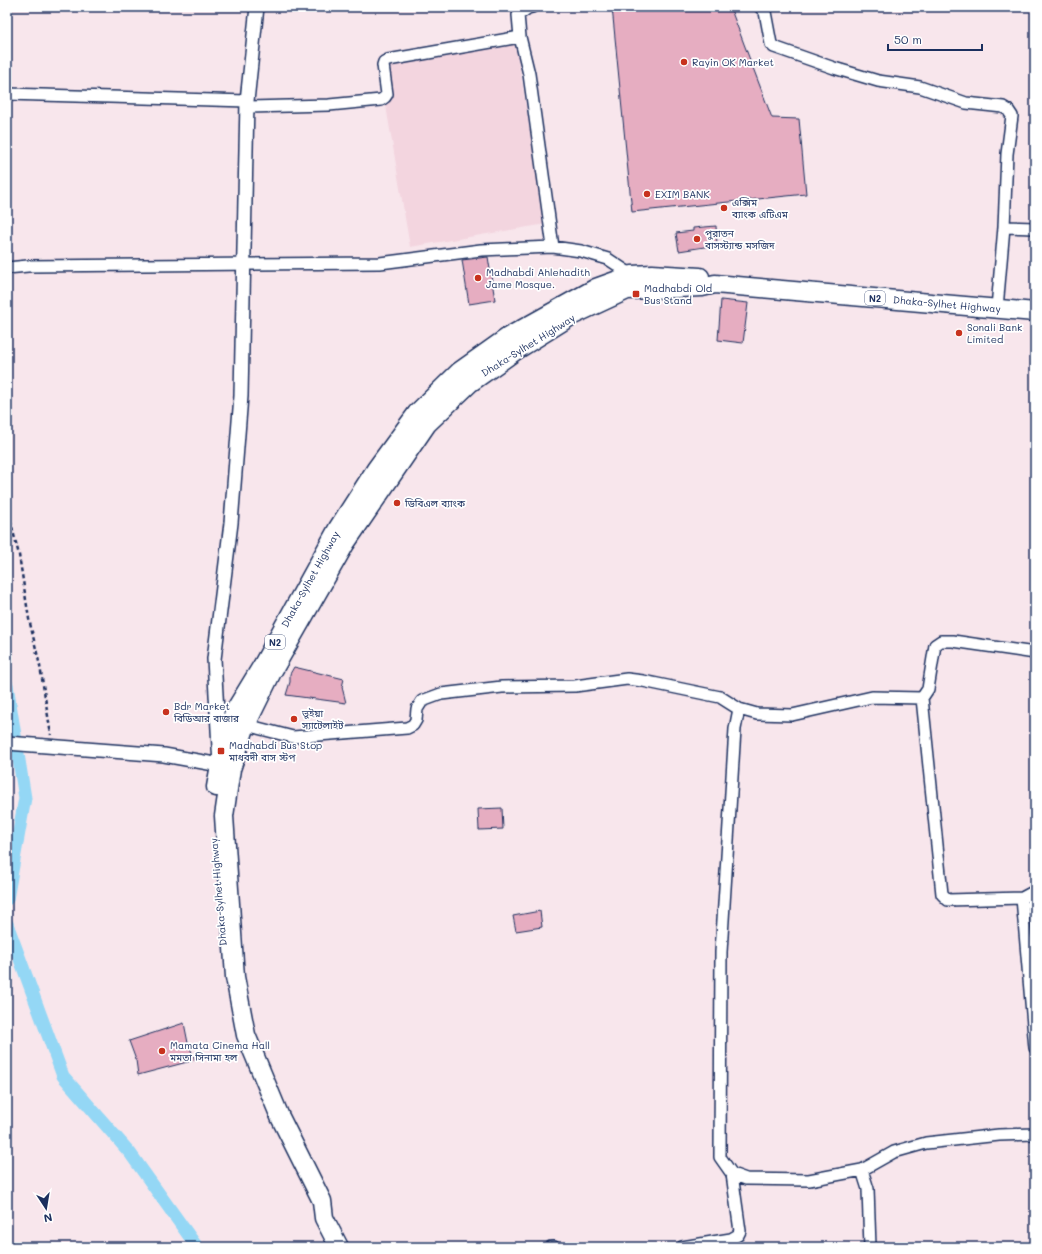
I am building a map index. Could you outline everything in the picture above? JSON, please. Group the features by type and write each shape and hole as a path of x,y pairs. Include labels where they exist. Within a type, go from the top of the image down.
{"highway":[{"name":"Dhaka-Sylhet Highway","path":"339,1247 324,1218 313,1207 270,1123 234,1037 225,978 212,815 220,765 234,712 262,666 342,522 376,468 417,413 460,371 508,337 596,288 632,275 652,274 703,277 715,284"},
{"name":"Dhaka-Sylhet Highway","path":"324,1218 322,1201 280,1118 246,1035 235,977 224,816 232,769 246,725 272,672 345,544 427,424 470,383 518,349 571,316 627,290 702,287 715,284 1035,312"}],"street":[{"path":"7,743 164,755 220,765 214,659 231,523 241,396 247,104 257,7"},
{"path":"532,7 518,15 520,36 529,74 553,247"},
{"path":"760,7 764,12 771,44 774,47 834,68 878,81 920,88 966,103 1003,107 1008,110 1012,116 1007,154 1004,227 997,308"},
{"path":"7,94 247,104 329,105 381,100 387,94 383,65 384,62 388,60 520,36"},
{"path":"1004,227 1035,228"},
{"path":"7,268 28,266 380,263 481,250 553,247 581,251 608,259 632,275"},
{"path":"1035,653 953,641 941,641 935,645 928,689 922,698 942,894 948,900 1022,898 1035,890"},
{"path":"246,725 293,737 407,728 413,726 416,720 417,709 422,701 441,694 502,687 575,686 627,679 720,697 739,709 757,714 792,716 872,697 922,698"},
{"path":"682,1247 731,1239 738,1235 740,1231 732,1174 720,1157 721,952 735,729 739,709"},
{"path":"1022,898 1035,1048"},
{"path":"732,1174 746,1179 809,1180 862,1170 894,1152 926,1143 999,1134 1035,1134"},
{"path":"862,1170 868,1189 870,1247"}],"path":[{"path":"7,507 19,556 29,619 40,666 52,746"}],"shaded area":[{"path":"514,35 546,224 410,247 378,59"}],"building":[{"name":"Rayin OK Market","path":"612,7 730,7 772,118 799,119 806,194 632,212"},
{"name":"পুরাতন বাসস্ট্যান্ড মসজিদ","path":"716,226 717,245 679,251 676,233 693,231 693,228"},
{"name":"Madhabdi Ahlehadith Jame Mosque.","path":"488,257 495,300 469,304 462,260"},
{"path":"721,300 748,303 743,343 718,340"},
{"path":"294,667 344,679 342,687 346,703 286,695 290,682 290,674"},
{"path":"502,808 503,829 479,830 478,809"},
{"path":"540,911 542,927 516,931 513,916"},
{"name":"Mamata Cinema Hall মমতা সিনামা হল","path":"184,1023 188,1043 195,1060 138,1075 136,1060 129,1041"}],"waterway":[{"path":"7,685 25,798 7,899"},
{"path":"7,924 63,1076 130,1153 197,1247"}],"place":[{"name":"Rayin OK Market","path":"684,62"},
{"name":"EXIM BANK","path":"647,194"},
{"name":"এক্সিম ব্যাংক এটিএম","path":"724,208"},
{"name":"পুরাতন বাসস্ট্যান্ড মসজিদ","path":"697,239"},
{"name":"Madhabdi Ahlehadith Jame Mosque.","path":"478,278"},
{"name":"Madhabdi Old Bus Stand","path":"636,294"},
{"name":"Sonali Bank Limited","path":"959,333"},
{"name":"ডিবিএল ব্যাংক","path":"397,503"},
{"name":"Bdr Market বিডিআর বাজার","path":"166,712"},
{"name":"ভূইয়া স্যাটেলাইট","path":"294,719"},
{"name":"Madhabdi Bus Stop মাধবদী বাস স্টপ","path":"221,751"},
{"name":"Mamata Cinema Hall মমতা সিনামা হল","path":"162,1051"}]}
